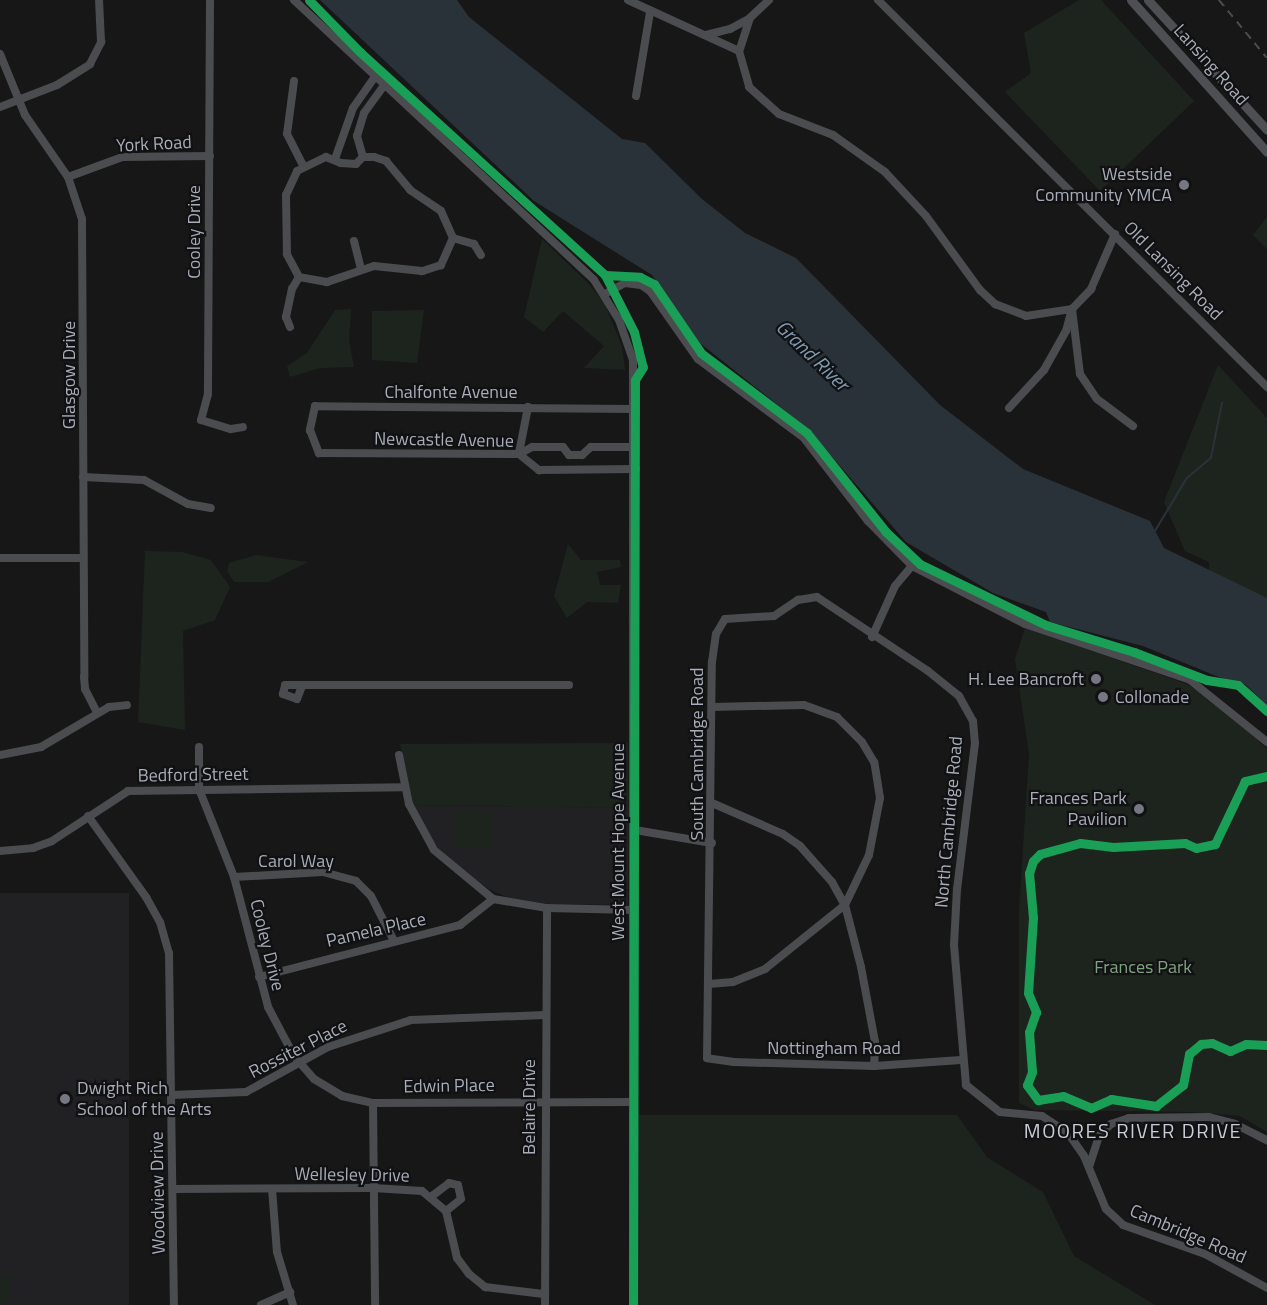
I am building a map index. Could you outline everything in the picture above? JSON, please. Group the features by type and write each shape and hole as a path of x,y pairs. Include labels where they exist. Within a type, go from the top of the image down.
{"main road":[{"name":"Lansing Road","path":"1131,0 1267,152"},
{"name":"Lansing Road","path":"1148,0 1267,130"}],"street":[{"path":"0,107 57,85 90,64 101,42 99,0"},
{"name":"Cooley Drive","path":"210,0 208,394 201,420 231,429 243,427"},
{"path":"294,0 383,87 594,280 605,294 625,283 641,285 650,291 698,359 804,438 868,521 912,566 1025,624 1190,680 1267,742"},
{"path":"628,0 650,12 740,51"},
{"path":"706,35 730,29 750,18 769,0"},
{"name":"Old Lansing Road","path":"878,0 1267,387"},
{"path":"636,96 650,12"},
{"path":"750,18 740,51 744,78 762,102 779,114 833,135 885,172 926,216 980,290 995,304 1026,316 1072,309"},
{"name":"Glasgow Drive","path":"0,54 18,99 68,177 84,233 84,677 89,701 97,713"},
{"path":"335,159 353,108 374,78"},
{"path":"294,81 287,134 303,165"},
{"path":"363,157 357,136 364,113 383,87"},
{"name":"York Road","path":"68,177 122,157 210,156"},
{"path":"326,157 335,159 356,164 363,157 374,157 395,168 410,190 448,219 453,238 447,256 435,269 361,269 327,282 299,276 287,254 286,195 303,165 326,157"},
{"path":"1009,408 1044,370 1066,331 1072,309 1092,289 1115,234"},
{"path":"453,238 474,244 481,255"},
{"path":"354,241 361,269"},
{"path":"290,327 286,317 291,289 299,276"},
{"name":"West Mount Hope Avenue","path":"605,294 628,341 635,409 633,1305"},
{"path":"1072,309 1080,374 1097,399 1133,426"},
{"name":"Chalfonte Avenue","path":"319,453 310,430 315,406 635,409"},
{"path":"519,454 528,407"},
{"path":"519,454 532,447 562,447 569,455 582,455 591,447 635,447"},
{"name":"Newcastle Avenue","path":"319,453 519,454 539,470 636,469"},
{"path":"83,477 144,480 188,504 211,508"},
{"path":"0,558 83,558"},
{"path":"872,637 896,586 912,566"},
{"name":"South Cambridge Road","path":"707,1058 712,843 713,646 726,619 774,616 798,600 817,597 872,637"},
{"name":"North Cambridge Road","path":"872,637 951,689 973,721 975,743 954,945 961,1060 966,1085 984,1103 1000,1113 1042,1116 1056,1123 1077,1144 1089,1169"},
{"path":"302,686 569,685"},
{"path":"0,755 41,747 108,707 127,705"},
{"path":"709,984 733,982 765,969 845,905 869,855 880,798 874,762 862,742 837,717 804,705 712,707"},
{"name":"Cooley Drive","path":"199,747 200,789 234,877 259,977 275,1023 299,1062 325,1088 373,1103"},
{"path":"399,754 404,787 414,816 435,850 493,899 547,909 634,910"},
{"name":"Bedford Street","path":"0,851 45,844 128,791 404,787"},
{"path":"712,803 763,823 800,846 832,882 845,905 870,1014 874,1066"},
{"name":"Woodview Drive","path":"88,816 146,897 164,934 171,973 174,1305"},
{"path":"635,830 712,843"},
{"name":"Carol Way","path":"234,877 313,872 356,881 371,896 394,941"},
{"name":"Pamela Place","path":"259,977 460,925 493,899"},
{"name":"Belaire Drive","path":"545,1305 544,1100 547,909"},
{"name":"Rossiter Place","path":"171,1095 246,1092 347,1038 411,1020 545,1015"},
{"name":"Nottingham Road","path":"707,1058 734,1062 874,1066 961,1060"},
{"name":"Edwin Place","path":"373,1103 544,1100 634,1102"},
{"path":"373,1103 375,1305"},
{"path":"1089,1169 1099,1136 1111,1124 1129,1118 1209,1117 1258,1134 1267,1140"},
{"name":"Cambridge Road","path":"1089,1169 1106,1209 1123,1225 1205,1254 1267,1288"},
{"path":"432,1197 449,1183 458,1185 461,1199 446,1211 457,1258 469,1274 485,1287 544,1294"},
{"name":"Wellesley Drive","path":"173,1189 407,1188 432,1197 446,1211"},
{"path":"272,1189 277,1252 293,1305"},
{"path":"261,1305 290,1292"}],"shaded area":[{"path":"412,805 629,808 628,905 548,904 514,900 489,889 457,868 433,842"},
{"name":"Dwight Rich School of the Arts","path":"0,893 129,893 129,1305 0,1305"}],"green space":[{"path":"1079,0 1101,0 1194,101 1100,191 1005,92 1031,73 1024,33"},
{"path":"1267,217 1267,249 1253,235"},
{"path":"542,239 589,284 605,305 622,346 625,370 584,368 604,346 563,311 543,332 524,317"},
{"path":"351,309 349,340 354,367 320,368 290,377 287,366 307,353 335,310"},
{"path":"424,310 417,363 372,360 372,311"},
{"path":"1218,365 1267,418 1267,598 1209,573 1209,562 1185,551 1164,502"},
{"path":"568,544 581,560 620,560 621,567 597,572 600,585 621,585 618,603 587,602 567,618 554,596"},
{"path":"145,551 182,552 211,560 230,587 215,620 183,631 185,730 138,722"},
{"path":"256,555 308,562 268,582 234,582 227,571 229,563"},
{"name":"Frances Park","path":"1025,628 1187,684 1222,707 1267,749 1267,1132 1240,1116 1193,1112 1034,1110 1019,1103 1019,911 1029,754 1015,659"},
{"path":"628,743 629,808 524,807 517,811 514,806 412,805 400,744"},
{"path":"455,811 492,811 492,848 455,848"},
{"path":"634,1115 957,1115 987,1157 1043,1192 1074,1256 1155,1305 633,1305"},
{"path":"0,1275 9,1275 9,1301 0,1301"}],"water":[{"name":"Grand River","path":"320,0 457,0 469,17 622,139 645,143 702,199 745,233 796,258 940,405 1023,469 1150,521 1164,548 1267,598 1267,705 1245,684 1226,680 1143,646 1050,622 1046,612 993,593 906,542 808,429 700,343 652,275 534,201"}],"waterway":[{"path":"1155,531 1187,478 1211,458 1222,403"}],"railway":[{"path":"1219,0 1267,58"}],"cycle path":[{"path":"309,0 360,52 605,275 640,277 654,284 701,353 807,433 886,532 920,564 1046,625 1134,652 1207,680 1238,685 1267,711"},
{"path":"605,275 634,332 643,367 635,380 633,1305"},
{"path":"1267,776 1245,781 1215,844 1196,848 1185,843 1113,847 1080,843 1040,854 1033,861 1029,873 1033,918 1028,993 1036,1012 1029,1032 1032,1072 1027,1085 1038,1100 1063,1096 1091,1108 1111,1099 1156,1106 1183,1085 1189,1054 1201,1044 1212,1043 1230,1051 1246,1044 1267,1045"}],"place":[{"name":"Westside Community YMCA","path":"1184,185"},
{"name":"H. Lee Bancroft","path":"1096,679"},
{"name":"Collonade","path":"1103,697"},
{"name":"Frances Park Pavilion","path":"1139,809"},
{"name":"Dwight Rich School of the Arts","path":"65,1099"}],"district":[{"name":"MOORES RIVER DRIVE","path":"1133,1130"}]}
